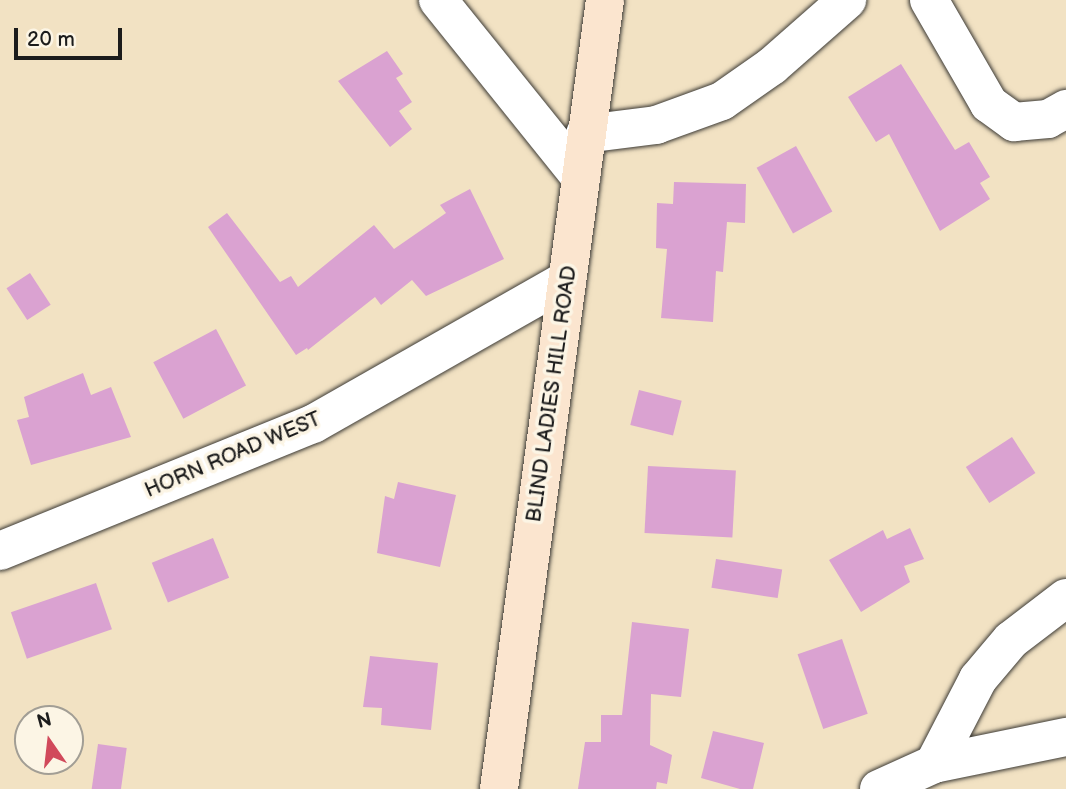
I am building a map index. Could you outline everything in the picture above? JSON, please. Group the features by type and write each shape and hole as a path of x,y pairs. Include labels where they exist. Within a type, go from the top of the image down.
{"street":[{"path":"438,0 581,178"},
{"name":"BLIND LADIES HILL ROAD","path":"499,789 605,0"},
{"path":"585,134 656,125 722,101 772,66 847,0"},
{"path":"929,0 989,104 1014,122 1048,119 1066,108"},
{"name":"HORN ROAD WEST","path":"0,551 313,424 567,280"},
{"path":"934,764 978,679 1011,640 1066,598"},
{"path":"879,789 934,764 1066,737"}],"building":[{"path":"387,51 403,74 396,78 412,102 399,111 412,129 390,147 338,81"},
{"path":"901,64 955,150 969,142 990,177 980,183 990,199 940,231 889,134 876,142 848,97"},
{"path":"796,146 832,212 793,233 757,168"},
{"path":"674,182 746,184 745,223 727,222 723,272 716,271 713,322 661,318 667,249 656,248 657,203 673,204"},
{"path":"470,189 504,259 426,296 412,280 381,305 375,297 308,350 307,348 296,355 208,227 227,213 280,282 291,276 298,287 374,225 394,249 446,213 440,205"},
{"path":"30,273 51,305 27,320 7,288"},
{"path":"216,329 246,386 183,419 153,362"},
{"path":"83,373 91,395 111,387 131,437 31,465 17,420 29,417 24,397"},
{"path":"639,390 682,401 673,436 630,425"},
{"path":"1012,437 1035,473 989,503 966,467"},
{"path":"648,466 736,471 732,538 644,533"},
{"path":"398,482 456,495 440,567 377,553 385,496 394,499"},
{"path":"910,528 924,559 904,566 910,582 861,612 829,560 883,530 887,539"},
{"path":"213,538 229,578 168,603 152,563"},
{"path":"716,559 782,569 778,598 711,588"},
{"path":"96,583 112,629 27,659 11,612"},
{"path":"632,622 689,629 681,697 651,694 650,745 672,755 667,784 657,782 656,789 578,789 585,742 601,742 601,715 622,715"},
{"path":"842,639 868,714 823,729 798,654"},
{"path":"370,656 438,663 431,730 381,725 382,708 363,707"},
{"path":"713,731 764,743 753,789 740,789 701,778"},
{"path":"98,744 127,748 121,789 92,789"}]}
